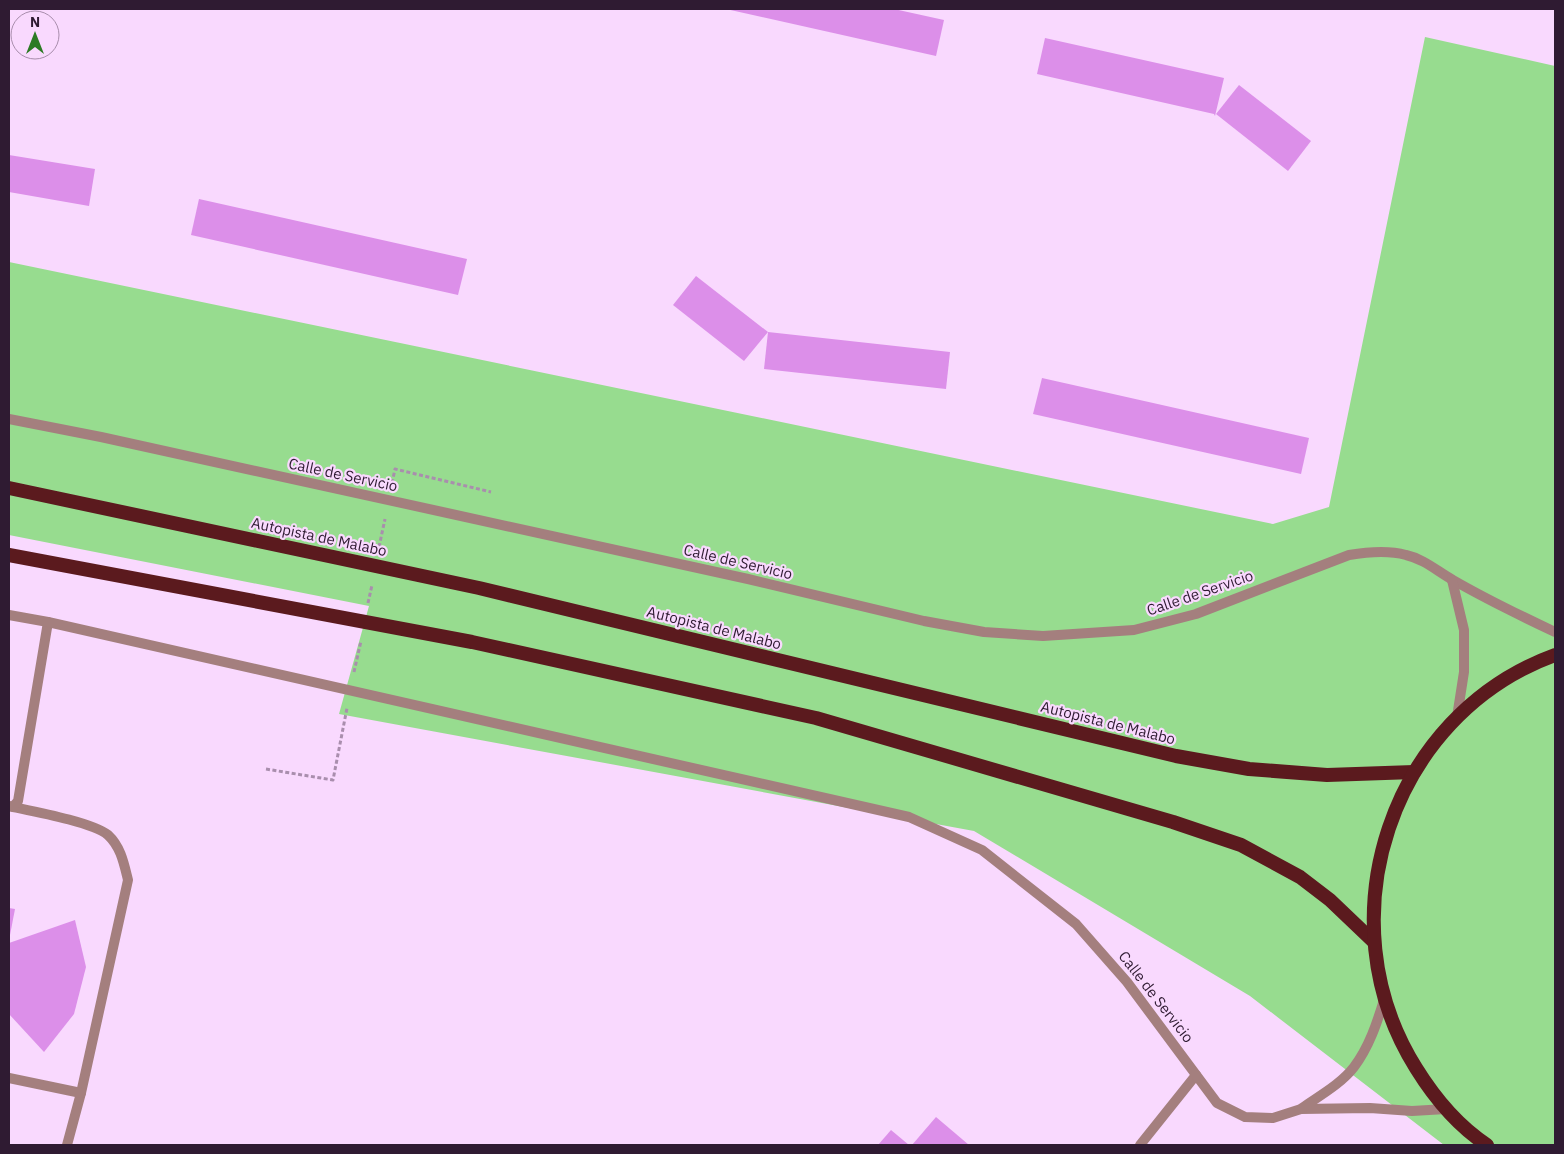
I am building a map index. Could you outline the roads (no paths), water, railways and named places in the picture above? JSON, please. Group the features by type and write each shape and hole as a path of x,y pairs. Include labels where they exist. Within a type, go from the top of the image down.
{"highway":[{"name":"Autopista de Malabo","path":"9,488 479,588 1176,756 1249,769 1327,775 1414,772"},
{"path":"9,555 472,642 816,718 1172,822 1241,845 1300,877 1330,900 1373,941"},
{"path":"1486,1145 1446,1109 1426,1084 1409,1057 1395,1029 1384,1000 1377,971 1373,941 1373,906 1377,871 1385,837 1397,804 1414,772 1434,743 1457,717 1495,686 1537,661 1555,655"}],"street":[{"name":"Calle de Servicio","path":"9,419 101,437 984,632 1043,636 1134,630 1196,614 1349,555 1367,552 1405,554 1421,560 1452,580 1514,613 1555,632"},
{"path":"1452,580 1464,630 1464,672 1457,717"},
{"name":"Calle de Servicio","path":"9,615 48,622 910,818 982,850 1076,924 1127,982 1217,1104 1245,1117 1273,1118 1301,1109 1370,1108 1412,1111 1446,1109"},
{"path":"11,806 18,801 48,622"},
{"path":"11,806 93,826 108,836 122,855 128,880 81,1093 67,1145"},
{"name":"Calle de Servicio","path":"1301,1109 1332,1087 1353,1068 1376,1026 1384,1000"},
{"path":"1140,1145 1196,1074"},
{"path":"9,1078 81,1093"}]}
